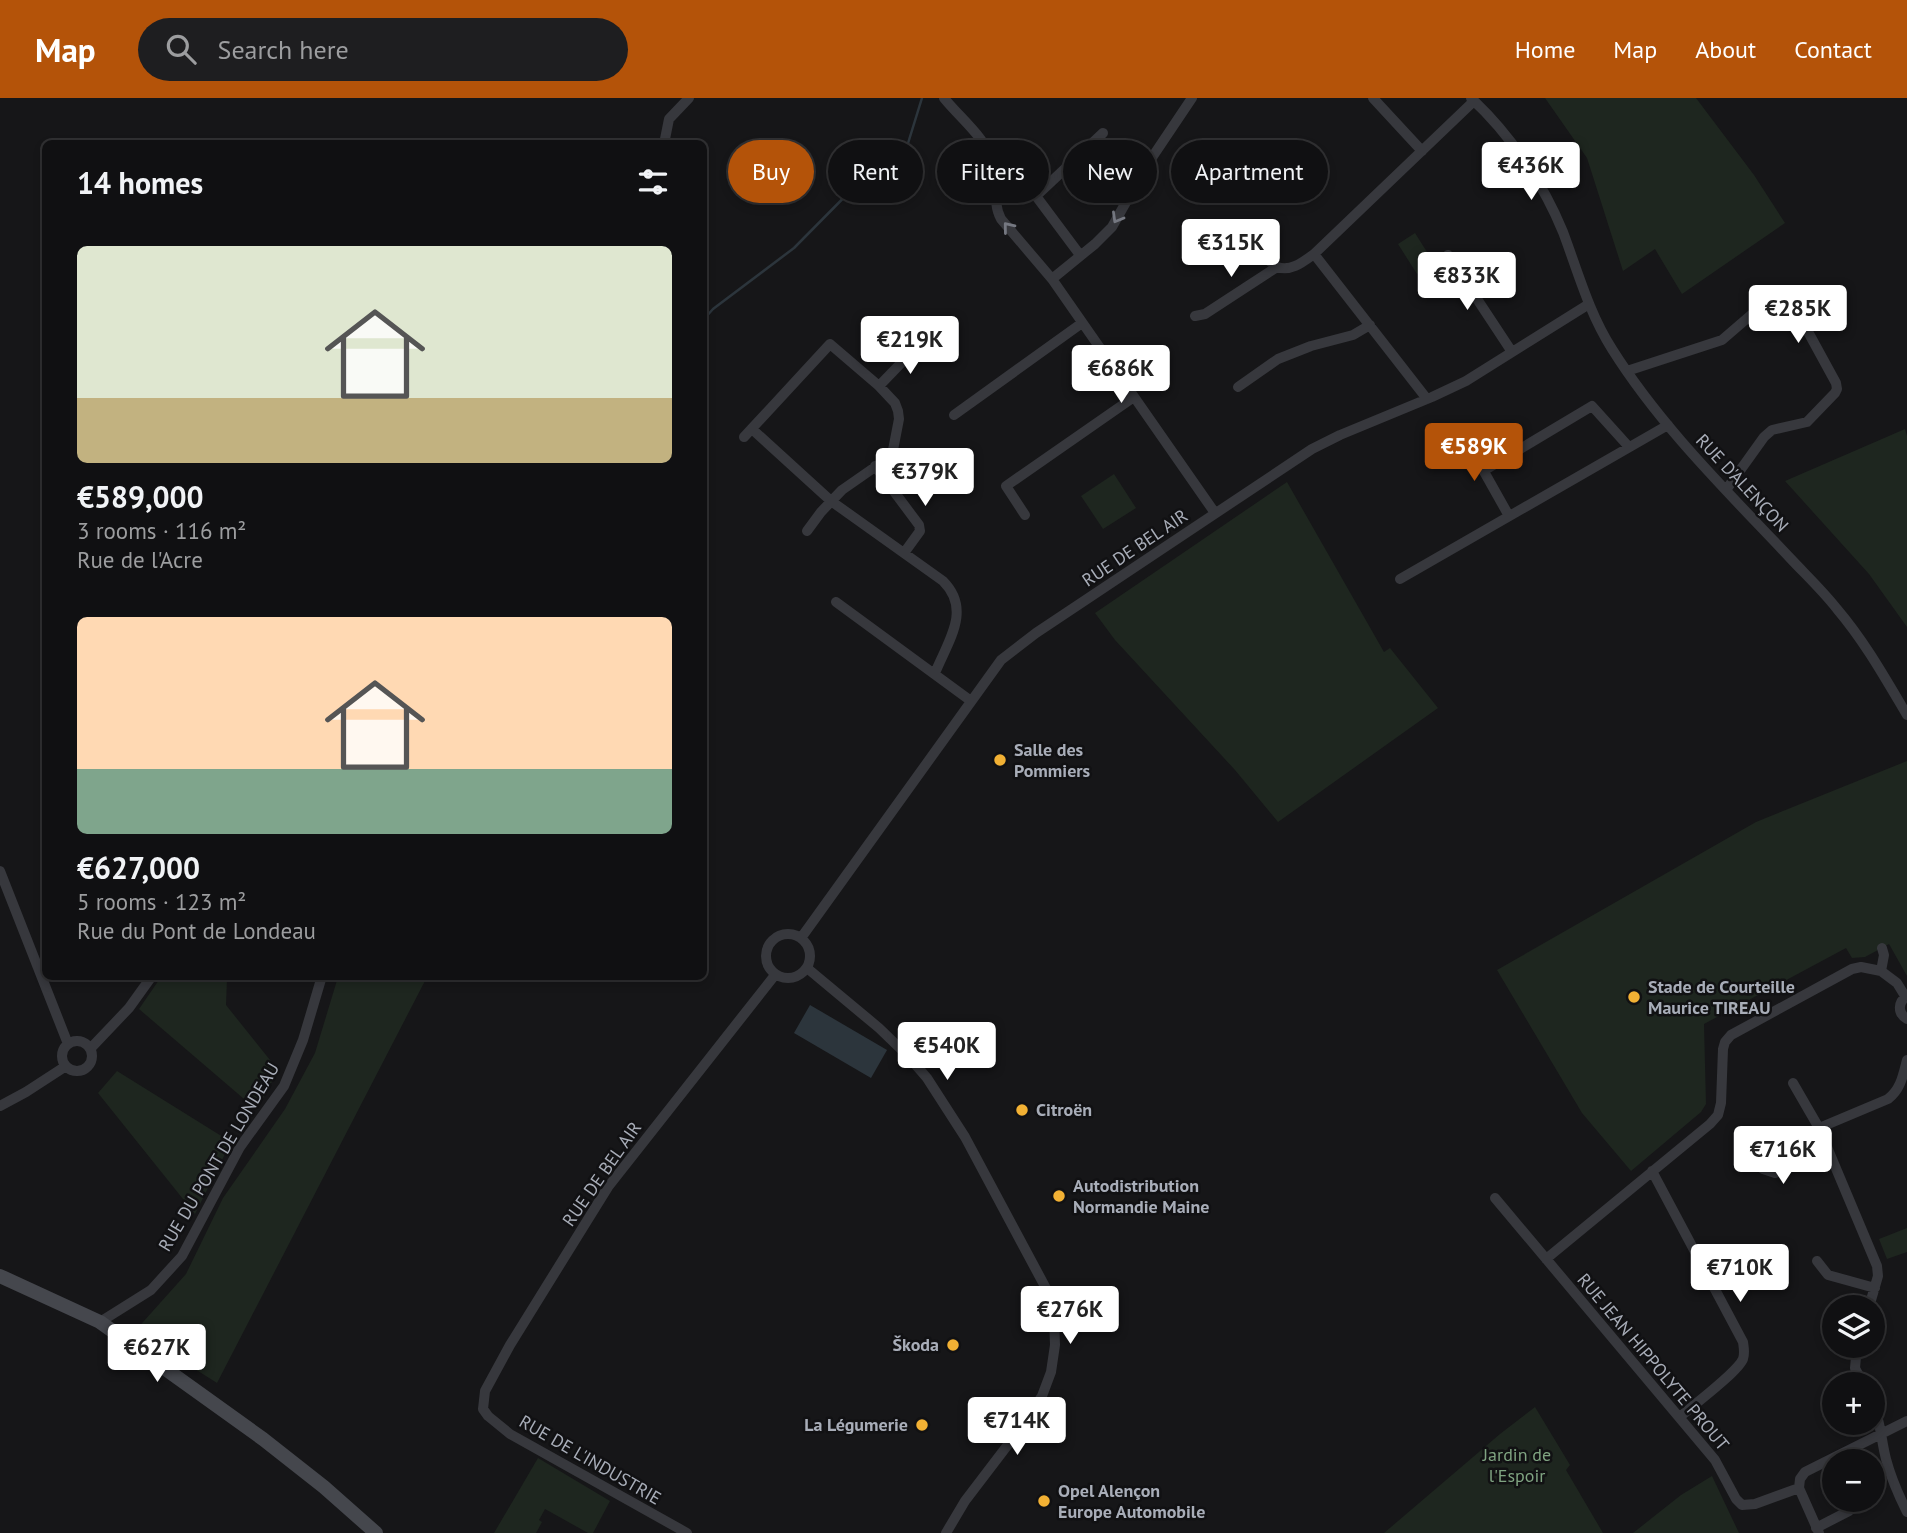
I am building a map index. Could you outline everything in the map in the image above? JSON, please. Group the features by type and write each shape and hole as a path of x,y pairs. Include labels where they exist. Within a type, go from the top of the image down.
{"main road":[{"path":"0,1276 100,1322 263,1439 324,1487 376,1533"}],"street":[{"path":"665,140 669,119 689,98"},
{"path":"944,98 988,151 996,173 996,210 1001,219 1052,279 1215,513"},
{"path":"1052,279 1112,227 1147,165 1192,98"},
{"path":"1373,98 1422,151"},
{"path":"1242,239 1277,267 1282,269 1299,265 1314,254 1422,151 1472,99"},
{"name":"RUE D'ALENÇON","path":"1472,99 1518,152 1538,183 1562,231 1589,304 1611,348 1668,425 1837,608 1865,644 1907,715"},
{"path":"1080,255 1036,197 1103,133"},
{"path":"1314,254 1427,398"},
{"path":"1448,255 1511,352"},
{"path":"1195,316 1205,314 1277,267"},
{"name":"RUE DE BEL AIR","path":"802,938 1001,660 1312,449 1466,381 1589,304"},
{"path":"1627,370 1722,340 1751,315 1791,306 1795,308 1837,389 1807,422 1772,430 1764,437 1726,490"},
{"path":"954,415 1083,323"},
{"path":"1238,387 1278,359 1311,346 1353,335 1370,325"},
{"path":"744,437 830,344 895,402 899,419 893,450 888,458 842,490 807,531"},
{"path":"879,386 905,359 912,345"},
{"path":"1025,515 1006,486 1134,397"},
{"path":"1485,470 1592,405 1629,447"},
{"path":"1399,579 1668,425"},
{"path":"752,429 831,501 951,589 956,598 957,621 935,673"},
{"path":"1464,436 1509,516"},
{"path":"875,466 919,525 920,531 904,554"},
{"path":"836,602 971,701"},
{"path":"0,871 42,978"},
{"path":"780,935 802,938 809,949 807,968 802,974 790,979 775,975 765,957 768,944 780,935"},
{"path":"1881,971 1884,955 1882,948"},
{"path":"1546,1259 1718,1115 1723,1049 1731,1035 1852,969 1861,967 1881,971 1897,983 1906,996 1899,1009 1907,1019"},
{"path":"807,968 879,1028 927,1078 965,1137 1049,1294 1054,1318 1055,1345 1051,1371 1042,1396 965,1501 946,1533"},
{"name":"RUE DE BEL AIR","path":"484,1409 485,1391 510,1345 608,1187 775,975"},
{"path":"43,980 68,1044"},
{"path":"90,1049 129,1008 149,980"},
{"name":"RUE DU PONT DE LONDEAU","path":"100,1322 151,1290 182,1256 240,1147 284,1086 303,1040 321,980"},
{"path":"78,1041 90,1049 92,1056 87,1068 77,1072 66,1066 62,1056 68,1044 78,1041"},
{"path":"1819,1128 1888,1099 1899,1088 1907,1060"},
{"path":"0,1107 66,1066"},
{"path":"1793,1083 1819,1128 1877,1266 1878,1276 1873,1295"},
{"path":"1754,1153 1763,1169 1775,1173 1829,1152"},
{"path":"1652,1171 1743,1342 1745,1353 1742,1362 1734,1371 1680,1417"},
{"name":"RUE JEAN HIPPOLYTE PROUT","path":"1495,1198 1715,1460 1742,1505 1755,1504 1799,1483"},
{"path":"1817,1261 1828,1275 1875,1288"},
{"name":"RUE DE L'INDUSTRIE","path":"484,1409 488,1416 510,1434 687,1533"},
{"path":"1885,1432 1907,1421"},
{"path":"1847,1512 1818,1530 1799,1483 1805,1472 1879,1435"},
{"path":"1881,1435 1892,1479 1902,1491 1907,1511"}],"green space":[{"path":"1545,98 1696,98 1754,175 1785,223 1682,294 1655,249 1623,271 1587,158"},
{"path":"1415,233 1434,263 1417,274 1398,244"},
{"path":"1905,429 1907,627 1869,574 1785,481"},
{"path":"1114,474 1136,508 1103,529 1081,496"},
{"path":"1287,482 1384,652 1390,648 1438,708 1278,822 1235,770 1115,640 1095,613"},
{"name":"Stade de Courteille Maurice TIREAU","path":"1907,761 1907,976 1889,944 1865,957 1852,958 1846,948 1704,1024 1706,1104 1701,1112 1631,1171 1582,1113 1497,970 1756,822"},
{"path":"159,980 227,980 226,1005 278,1070 257,1110 139,1009"},
{"path":"337,980 425,980 217,1383 135,1331 186,1274 223,1198 285,1109 315,1053"},
{"path":"117,1071 231,1142 195,1214 98,1093"},
{"path":"1907,1228 1907,1252 1887,1259 1879,1239"},
{"name":"Jardin de l'Espoir","path":"1535,1407 1570,1465 1566,1470 1603,1533 1384,1533 1500,1434"},
{"path":"538,1458 610,1501 593,1533 588,1533 545,1509 536,1533 494,1533"},
{"path":"1712,1476 1739,1533 1633,1533 1681,1495"}],"shaded area":[{"path":"810,1005 887,1050 871,1078 794,1033"}],"waterway":[{"path":"707,316 794,248 882,159 905,153 922,98"}],"place":[{"name":"Salle des Pommiers","path":"1000,760"},
{"name":"Stade de Courteille Maurice TIREAU","path":"1634,997"},
{"name":"Citroën","path":"1022,1110"},
{"name":"Autodistribution Normandie Maine","path":"1059,1196"},
{"name":"Škoda","path":"953,1345"},
{"name":"La Légumerie","path":"922,1425"},
{"name":"Opel Alençon Europe Automobile","path":"1044,1501"}]}
